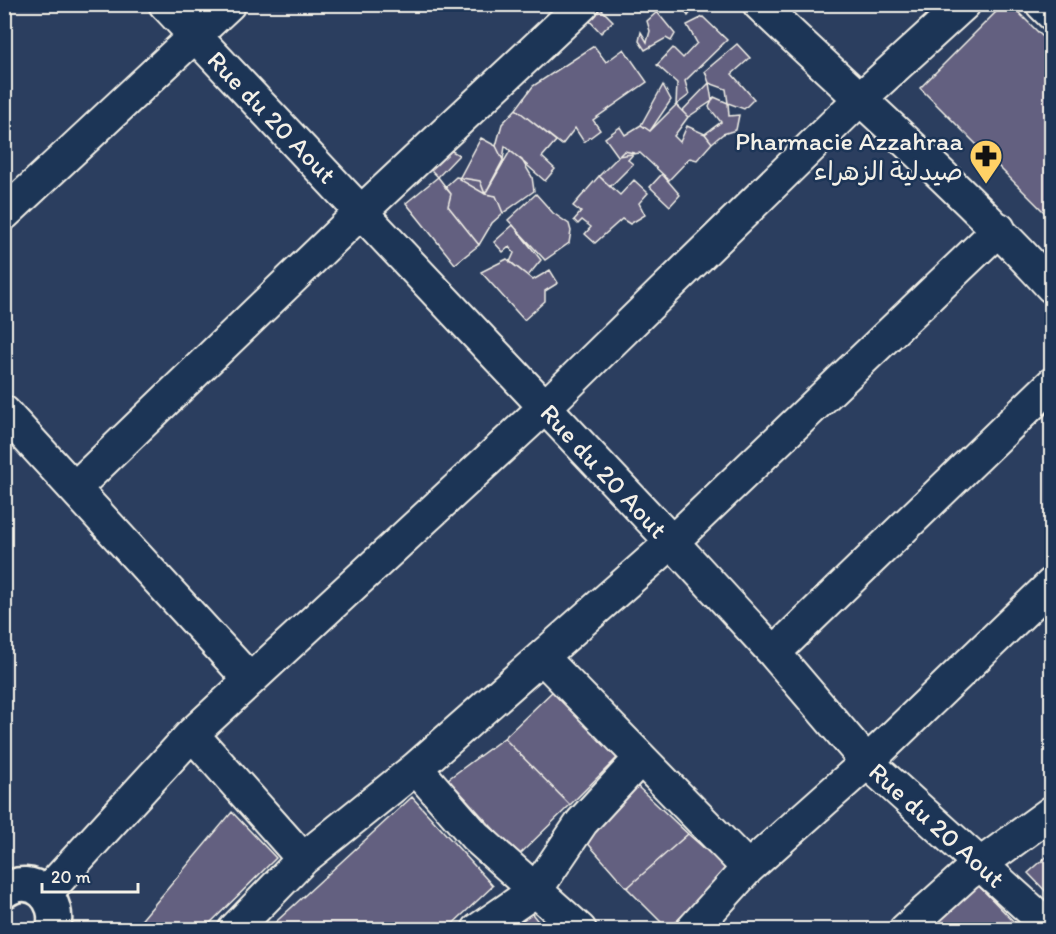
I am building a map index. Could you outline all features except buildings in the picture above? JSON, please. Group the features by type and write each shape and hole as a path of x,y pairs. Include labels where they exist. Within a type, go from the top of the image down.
{"street":[{"name":"Rue du 20 Aout","path":"165,4 672,542 774,653 867,762 1052,929"},
{"path":"4,214 229,4"},
{"path":"76,487 362,211 583,4"},
{"path":"759,4 999,229 1052,287"},
{"path":"46,893 192,734 544,408 860,99 964,4"},
{"path":"1042,4 1052,14"},
{"path":"234,930 303,859 416,768 672,542 999,229"},
{"path":"774,653 1052,384"},
{"path":"4,412 76,487 250,680"},
{"path":"692,930 748,868 867,762 1052,584"},
{"path":"542,657 748,868"},
{"path":"192,734 303,859"},
{"path":"478,930 536,890 582,822 640,759"},
{"path":"416,768 475,836 580,930"},
{"path":"905,930 968,874 982,866 1052,812"},
{"path":"4,891 23,884 36,886 46,893 53,904 56,916 53,930"}],"place":[{"name":"Pharmacie Azzahraa صيدلية الزهراء","path":"986,185"}]}
